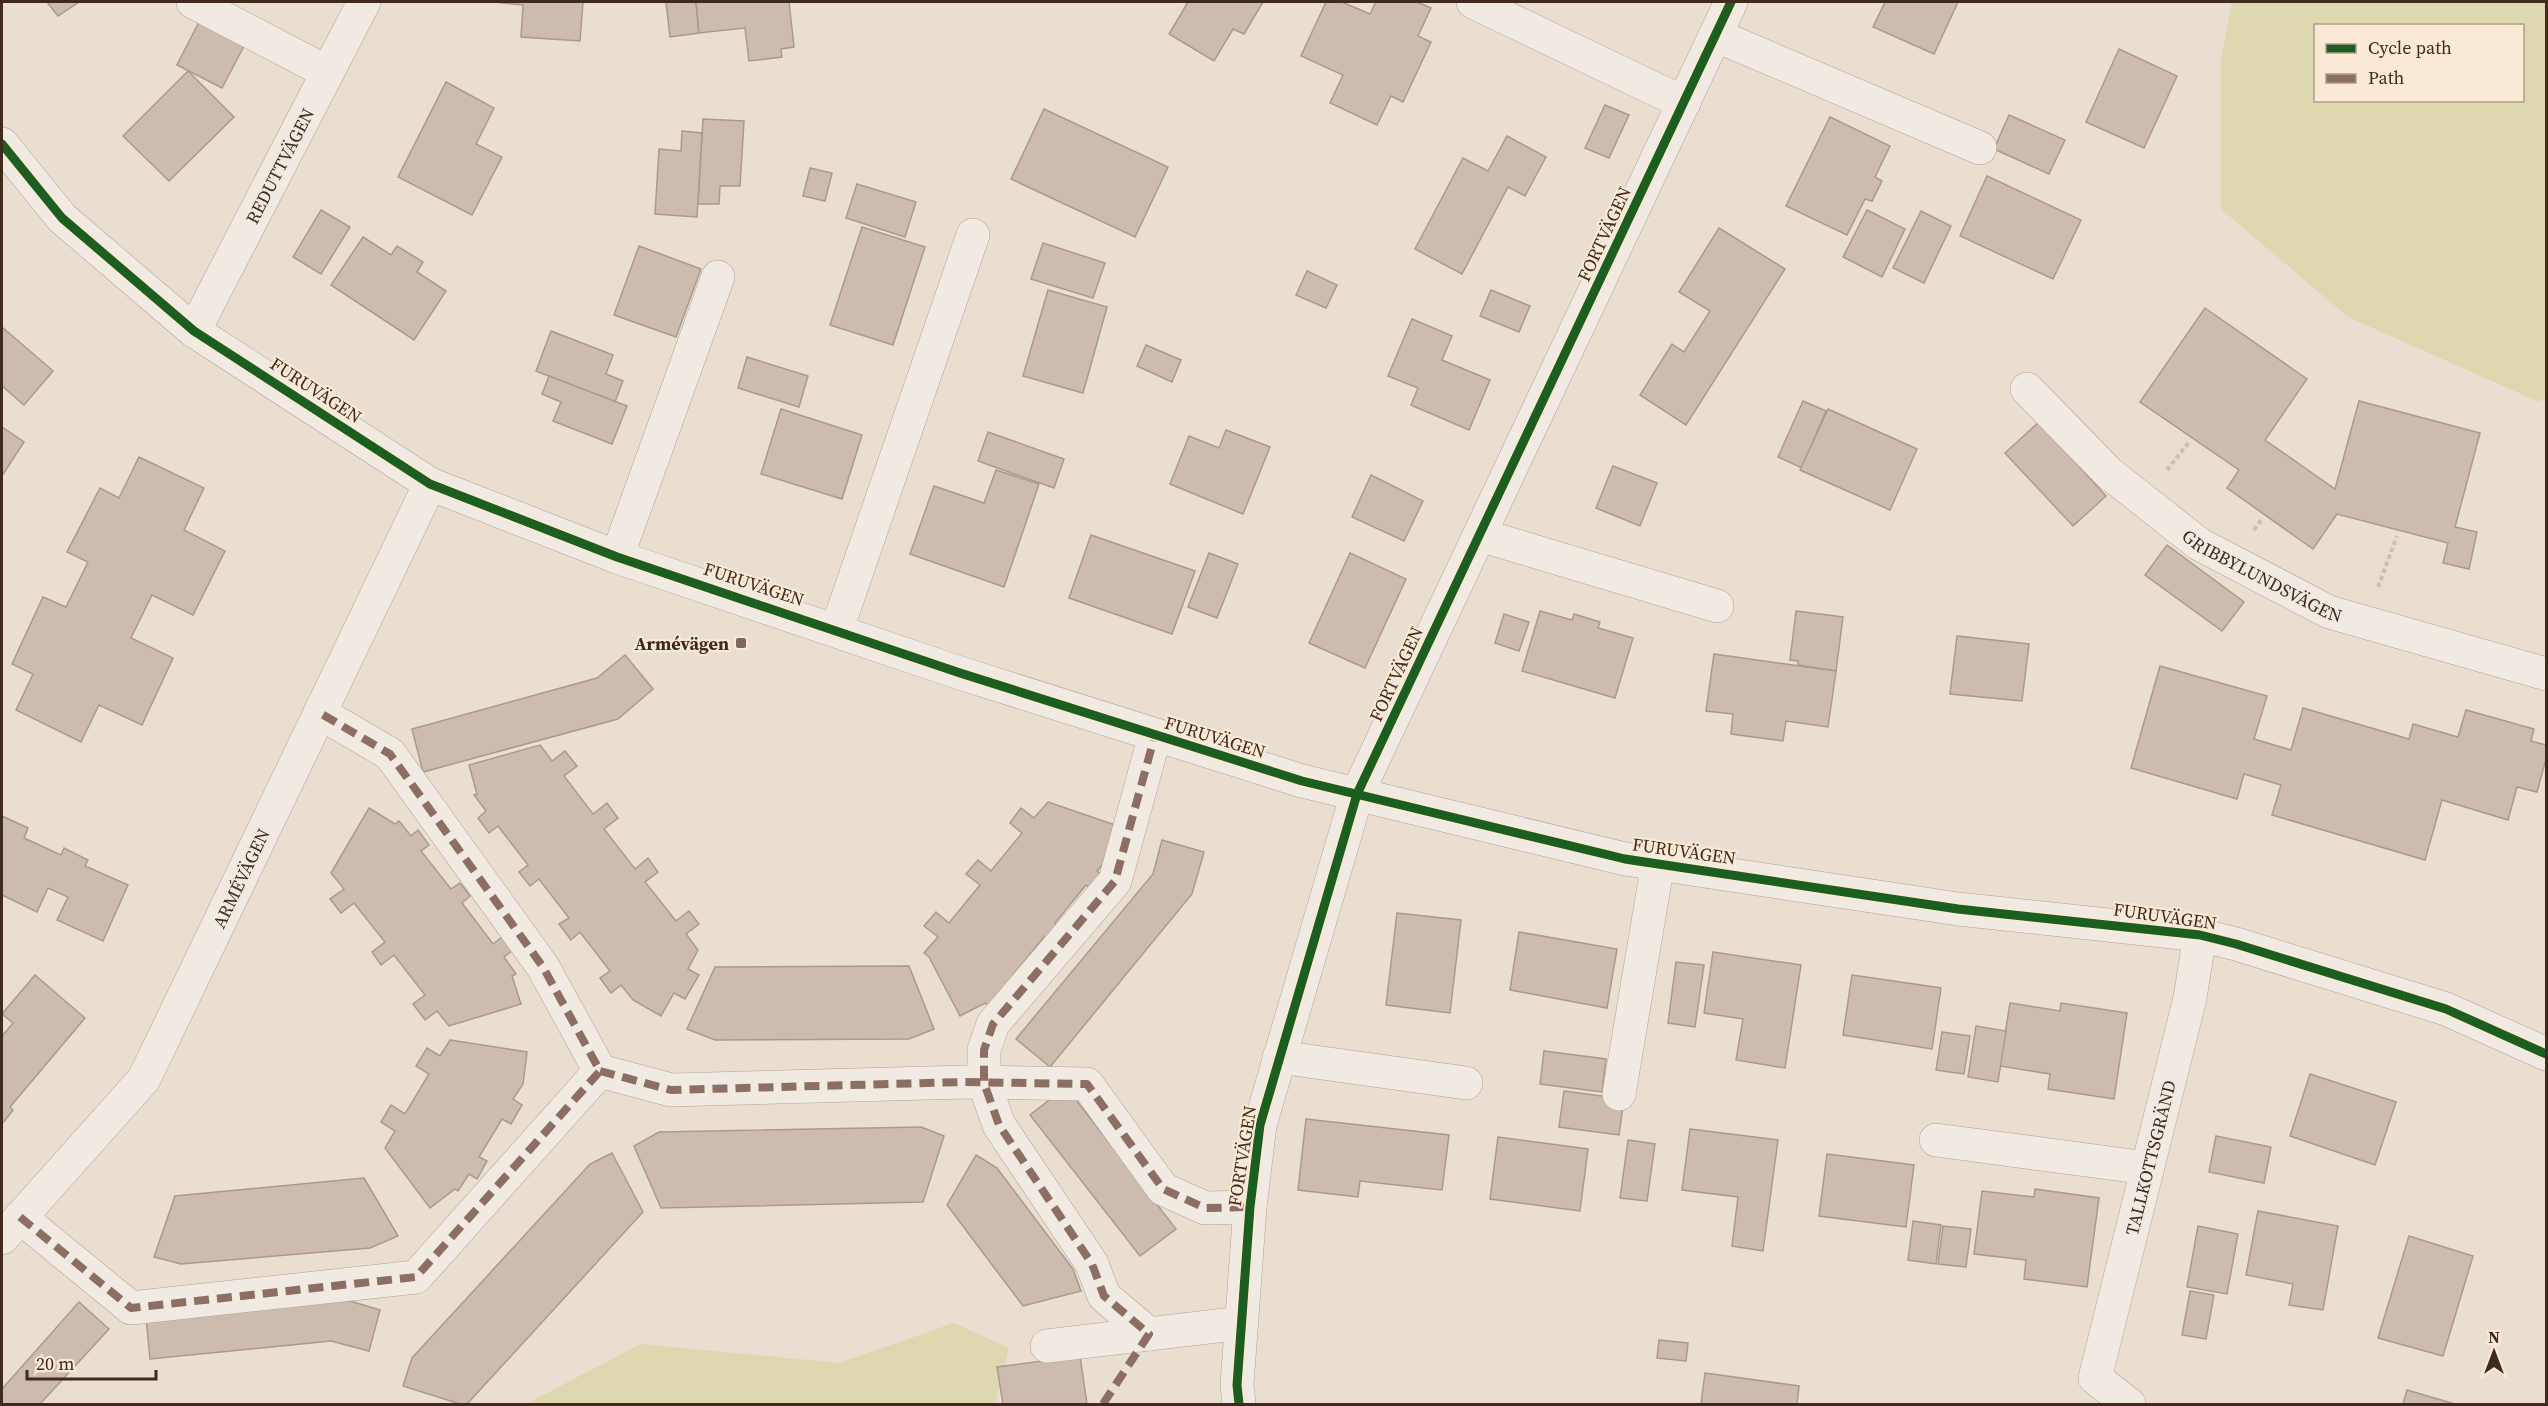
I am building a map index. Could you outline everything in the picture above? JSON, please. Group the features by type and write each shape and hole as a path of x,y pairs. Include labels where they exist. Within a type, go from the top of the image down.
{"street":[{"path":"193,2 327,72"},
{"name":"REDUTTVÄGEN","path":"194,331 364,2"},
{"path":"1473,2 1684,102"},
{"name":"FORTVÄGEN","path":"1239,1404 1237,1385 1250,1207 1260,1125 1357,794 1731,2"},
{"path":"1716,35 1980,148"},
{"name":"FURUVÄGEN","path":"2,144 62,218 194,331 430,484 617,556 837,629 960,673 1302,781 1625,859 1958,909 2200,935 2446,1009 2547,1054"},
{"path":"837,629 973,235"},
{"path":"617,556 718,277"},
{"name":"GRIBBYLUNDSVÄGEN","path":"2027,389 2109,473 2199,544 2329,612 2547,674"},
{"name":"ARMÉVÄGEN","path":"11,1228 144,1079 430,484"},
{"path":"1480,535 1717,606"},
{"path":"320,713 390,754 543,968 600,1071 671,1090 984,1083 1087,1084 1163,1189 1205,1208 1250,1207"},
{"path":"1149,1334 1104,1296 1092,1264 999,1125 984,1083 984,1050 993,1024 1115,881 1155,735"},
{"path":"1619,1094 1658,864"},
{"name":"TALLKOTTSGRÄND","path":"2129,1404 2095,1378 2190,998 2200,935"},
{"path":"1279,1057 1466,1083"},
{"path":"11,1228 131,1308 416,1277 600,1071"},
{"path":"1936,1140 2147,1168"},
{"path":"1047,1346 1242,1323"}],"path":[{"path":"2365,622 2397,536"}],"shaded area":[{"path":"2232,2 2546,2 2546,397 2539,402 2348,317 2221,209 2221,60"},
{"path":"954,1323 1009,1348 995,1404 526,1404 641,1344 839,1363"}],"building":[{"path":"47,2 79,2 58,16"},
{"path":"494,2 583,2 580,41 521,37 523,5"},
{"path":"666,2 696,2 699,33 670,37"},
{"path":"696,2 789,2 794,47 781,49 782,57 749,61 745,28 699,33"},
{"path":"1188,2 1263,2 1244,34 1233,29 1214,61 1169,34"},
{"path":"1326,2 1342,2 1370,14 1376,2 1417,2 1431,8 1418,36 1431,42 1403,102 1391,96 1377,125 1330,103 1343,75 1301,56"},
{"path":"1885,2 1958,2 1934,54 1873,27"},
{"path":"199,22 244,46 222,88 177,65"},
{"path":"2119,49 2177,76 2144,148 2086,122"},
{"path":"188,71 234,117 169,181 123,136"},
{"path":"446,82 494,108 476,144 502,157 472,215 398,177"},
{"path":"1605,105 1629,115 1609,158 1585,148"},
{"path":"1044,109 1168,167 1135,237 1011,179"},
{"path":"2009,115 2065,140 2049,174 1994,149"},
{"path":"1830,117 1890,146 1875,177 1882,181 1872,201 1865,199 1847,235 1786,206"},
{"path":"703,119 744,121 740,186 720,186 719,204 698,204"},
{"path":"682,131 702,133 697,217 655,214 659,149 681,151"},
{"path":"1507,136 1546,157 1525,196 1508,187 1462,274 1415,249 1463,158 1488,171"},
{"path":"810,168 832,173 825,201 803,196"},
{"path":"1987,176 2081,220 2053,279 1960,236"},
{"path":"857,184 916,202 905,237 846,218"},
{"path":"321,210 350,227 321,274 293,257"},
{"path":"1867,210 1905,229 1882,277 1843,257"},
{"path":"1921,211 1951,226 1924,283 1893,268"},
{"path":"862,227 925,247 893,345 830,325"},
{"path":"1719,228 1785,269 1686,425 1640,395 1672,344 1684,352 1710,311 1679,292"},
{"path":"363,237 391,255 397,246 423,262 417,272 446,291 414,340 331,285"},
{"path":"1043,243 1105,263 1093,298 1031,279"},
{"path":"639,246 701,269 676,337 614,315"},
{"path":"1307,271 1337,285 1326,308 1296,295"},
{"path":"1048,290 1107,307 1083,393 1023,376"},
{"path":"1491,290 1530,306 1519,332 1480,316"},
{"path":"2205,308 2307,379 2265,440 2335,489 2359,401 2480,433 2455,527 2477,532 2469,569 2443,563 2448,543 2337,514 2313,549 2227,488 2239,470 2140,402"},
{"path":"1412,319 1452,336 1442,360 1490,380 1469,430 1411,405 1418,388 1388,376"},
{"path":"2,327 53,371 24,405 2,386"},
{"path":"551,331 613,355 606,374 623,381 615,402 536,371"},
{"path":"1146,345 1181,360 1172,382 1137,366"},
{"path":"747,357 808,376 799,407 738,388"},
{"path":"549,376 627,406 612,444 553,421 561,402 542,394"},
{"path":"1803,401 1826,411 1802,468 1778,457"},
{"path":"781,409 862,435 842,499 761,474"},
{"path":"1828,409 1917,449 1890,510 1800,470"},
{"path":"2039,422 2106,496 2073,526 2005,453"},
{"path":"2,427 24,442 2,476"},
{"path":"1226,430 1270,447 1243,514 1170,484 1189,436 1219,448"},
{"path":"988,432 1064,459 1054,488 978,461"},
{"path":"139,457 204,488 184,530 225,551 193,615 152,595 131,638 173,658 142,725 99,705 81,742 16,710 33,674 12,664 43,597 66,607 88,562 67,552 100,488 119,498"},
{"path":"1613,466 1657,483 1640,526 1596,508"},
{"path":"996,470 1039,484 1004,587 910,554 934,486 984,503"},
{"path":"1371,475 1423,501 1404,541 1352,517"},
{"path":"1091,535 1195,571 1172,634 1069,598"},
{"path":"2167,545 2244,602 2222,631 2145,575"},
{"path":"1209,553 1238,564 1217,618 1188,607"},
{"path":"1350,553 1406,579 1365,668 1309,643"},
{"path":"1540,611 1572,620 1574,614 1600,622 1598,628 1633,638 1615,698 1522,671"},
{"path":"1796,611 1843,617 1836,671 1798,665 1798,661 1790,660"},
{"path":"1504,614 1529,622 1519,651 1495,643"},
{"path":"1957,636 2029,644 2022,701 1950,694"},
{"path":"1714,654 1836,671 1828,727 1786,721 1783,741 1731,734 1733,714 1706,711"},
{"path":"625,655 653,689 618,719 423,772 412,729 597,678"},
{"path":"2160,666 2267,696 2254,739 2291,750 2303,708 2409,739 2413,724 2458,737 2466,710 2534,729 2531,741 2546,745 2546,759 2537,792 2517,787 2508,820 2442,800 2425,860 2272,815 2281,785 2244,774 2237,799 2131,768"},
{"path":"540,745 552,761 565,751 577,766 564,776 593,814 607,803 618,818 604,829 635,869 648,858 658,872 645,882 676,921 689,911 699,924 686,934 698,950 688,969 699,975 685,999 674,993 661,1016 633,1000 621,985 611,993 600,978 610,971 580,932 571,940 559,924 569,918 539,879 530,886 519,872 528,865 498,826 489,833 478,818 486,811 474,795 477,794 469,765"},
{"path":"1048,802 1118,826 1112,853 1097,871 1107,879 1096,893 1086,885 1055,923 1064,929 1053,943 1044,937 1013,975 1022,982 988,1005 985,1003 960,1016 929,957 924,953 938,937 924,926 936,912 949,923 980,885 966,874 978,860 991,871 1022,833 1010,823 1021,808 1034,818"},
{"path":"369,808 395,824 399,821 411,836 418,830 429,845 421,851 451,889 460,883 470,896 462,903 493,944 502,937 513,950 504,957 516,974 512,976 521,1004 449,1026 437,1011 425,1020 413,1004 425,995 394,955 381,965 372,952 385,942 354,903 341,913 330,899 344,889 331,873"},
{"path":"2,816 28,828 24,838 61,855 64,848 88,860 85,866 128,885 103,941 57,920 68,897 48,888 37,912 2,895"},
{"path":"1162,840 1204,852 1192,894 1050,1067 1016,1039 1153,874"},
{"path":"1397,913 1461,920 1450,1013 1386,1005"},
{"path":"1519,932 1617,949 1607,1008 1510,990"},
{"path":"1713,952 1801,965 1785,1068 1736,1060 1743,1019 1704,1013"},
{"path":"1676,962 1704,965 1695,1027 1668,1023"},
{"path":"909,966 934,1029 909,1039 715,1040 687,1029 715,967"},
{"path":"35,975 85,1018 10,1107 13,1110 2,1124 2,1036 13,1023 2,1014"},
{"path":"1852,975 1941,988 1932,1049 1843,1035"},
{"path":"2010,1003 2060,1011 2061,1003 2127,1013 2114,1099 2048,1089 2050,1074 2000,1066"},
{"path":"1976,1026 2006,1031 1998,1082 1968,1077"},
{"path":"1942,1032 1970,1036 1964,1074 1936,1070"},
{"path":"450,1040 527,1052 523,1084 513,1099 522,1105 511,1124 502,1119 479,1157 487,1161 477,1179 469,1174 458,1191 455,1189 430,1208 385,1148 395,1131 381,1122 391,1105 405,1114 429,1074 416,1066 427,1048 440,1056"},
{"path":"1544,1051 1606,1059 1602,1092 1540,1084"},
{"path":"2310,1074 2396,1102 2375,1165 2290,1136"},
{"path":"1066,1087 1176,1229 1140,1256 1030,1115"},
{"path":"1564,1091 1624,1099 1619,1135 1559,1127"},
{"path":"1306,1119 1449,1135 1442,1190 1360,1181 1358,1197 1298,1190"},
{"path":"921,1127 944,1136 923,1202 661,1208 634,1146 659,1132"},
{"path":"1690,1129 1778,1140 1763,1251 1732,1246 1738,1197 1682,1190"},
{"path":"2216,1136 2271,1147 2264,1183 2209,1172"},
{"path":"1498,1137 1588,1149 1580,1211 1490,1199"},
{"path":"1628,1140 1655,1144 1647,1201 1620,1198"},
{"path":"612,1153 643,1212 467,1404 460,1404 403,1386 412,1358 590,1164"},
{"path":"1827,1154 1914,1165 1906,1227 1819,1216"},
{"path":"976,1155 997,1168 1073,1269 1081,1291 1023,1306 947,1205"},
{"path":"364,1178 398,1236 370,1248 181,1264 154,1257 175,1196"},
{"path":"2035,1189 2099,1198 2087,1287 2024,1279 2026,1260 1974,1254 1982,1191 2034,1197"},
{"path":"2258,1211 2338,1226 2323,1310 2289,1305 2293,1284 2246,1275"},
{"path":"1913,1221 1941,1225 1936,1264 1908,1260"},
{"path":"1943,1226 1971,1229 1966,1267 1938,1264"},
{"path":"2198,1226 2238,1234 2227,1294 2187,1287"},
{"path":"2409,1236 2473,1256 2443,1356 2378,1338"},
{"path":"2190,1291 2214,1295 2206,1339 2182,1335"},
{"path":"337,1297 380,1310 369,1351 331,1341 150,1359 146,1317"},
{"path":"79,1302 109,1329 40,1404 2,1404 2,1389"},
{"path":"1659,1340 1688,1343 1686,1361 1657,1358"},
{"path":"1080,1356 1087,1404 1003,1404 997,1367"},
{"path":"1705,1373 1799,1386 1797,1404 1701,1404"},
{"path":"2407,1390 2455,1404 2403,1404"}],"marked path":[{"path":"20,1217 131,1308 416,1277 600,1071 543,967 390,754 320,713"},
{"path":"1103,1404 1149,1334 1104,1296 1092,1264 999,1125 984,1083 984,1050 993,1024 1115,881 1155,735"},
{"path":"600,1071 671,1090 965,1082 1087,1084 1163,1189 1205,1208 1250,1207"}],"cycle path":[{"path":"1239,1404 1237,1385 1250,1207 1260,1125 1357,794 1731,2"},
{"path":"2,144 62,218 194,331 430,484 617,557 960,673 1302,781 1625,859 1958,909 2200,935 2446,1009 2546,1054"}],"place":[{"name":"Armévägen","path":"741,643"}]}
